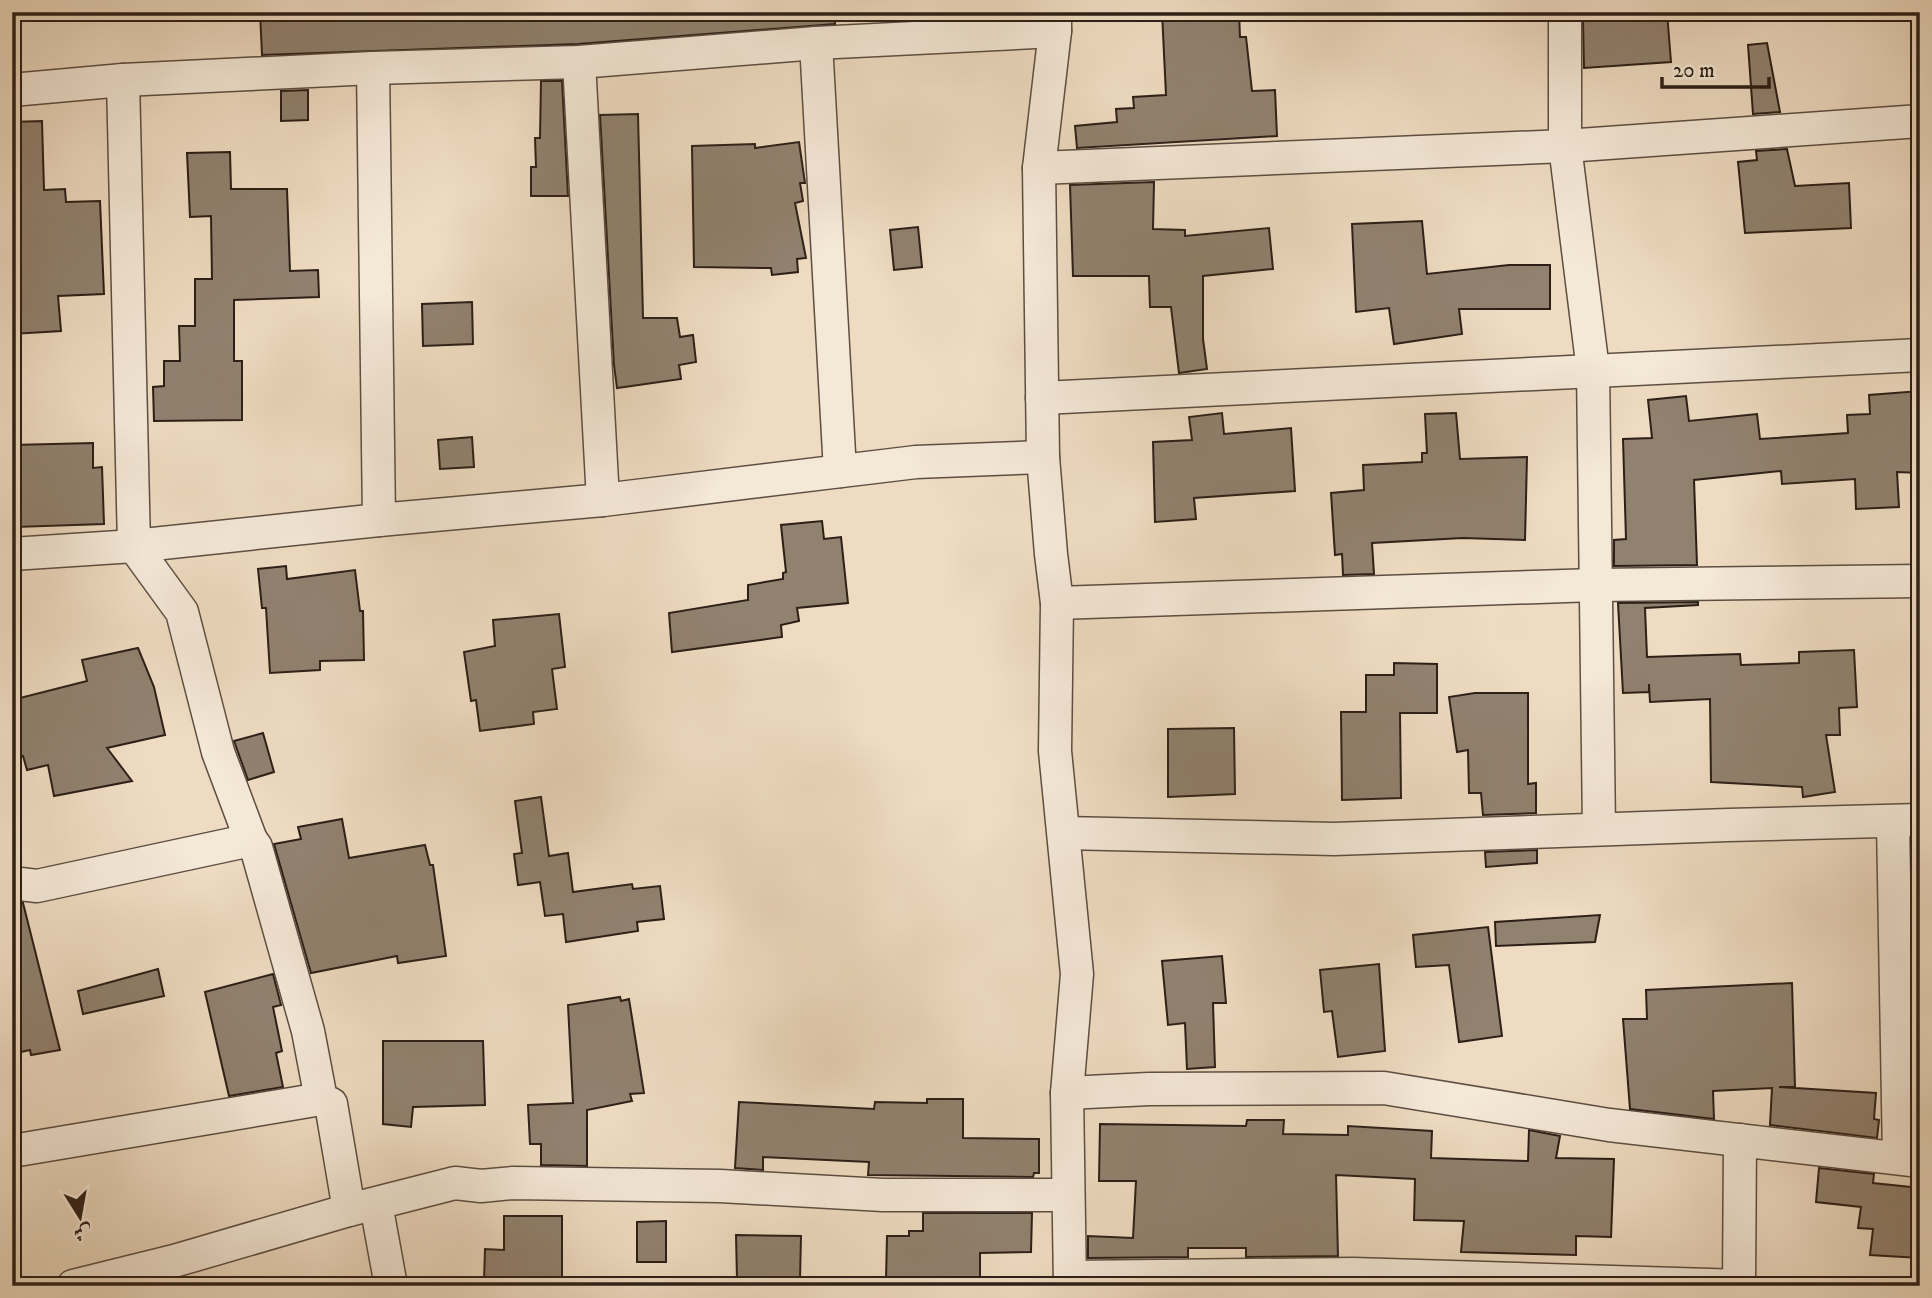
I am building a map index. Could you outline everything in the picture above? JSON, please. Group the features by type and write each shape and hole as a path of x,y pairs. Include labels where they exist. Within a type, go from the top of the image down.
{"street":[{"path":"1565,12 1565,146 1593,370 1599,829"},
{"path":"12,90 123,80 579,61 1055,21 1039,168 1043,457 1057,603 1055,751 1077,974 1067,1093 1070,1282 1353,1274 1741,1286 1740,1140"},
{"path":"816,43 840,471"},
{"path":"579,61 603,500"},
{"path":"373,68 379,520"},
{"path":"123,80 134,546 182,612 218,752 256,847 308,1031 321,1099"},
{"path":"1039,168 1565,146 1920,121"},
{"path":"1042,398 1920,355"},
{"path":"12,554 134,546 603,500 916,462 1043,457"},
{"path":"1057,603 1595,585 1920,581"},
{"path":"1064,833 1334,839 1728,824 1907,821 1910,1160 1609,1125 1384,1088 1149,1089 1067,1093"},
{"path":"12,883 37,886 251,840"},
{"path":"12,1151 321,1099 331,1104 362,1207 391,1286"},
{"path":"73,1286 174,1261 455,1183 720,1186 883,1195 1068,1195"}],"building":[{"path":"260,12 835,12 835,24 578,44 262,55"},
{"path":"1162,12 1239,12 1240,37 1246,37 1252,91 1275,90 1277,136 1077,148 1075,126 1117,122 1116,109 1134,108 1133,97 1166,95"},
{"path":"1667,12 1671,62 1584,68 1583,20"},
{"path":"1767,43 1780,112 1753,114 1748,45"},
{"path":"541,81 562,81 568,196 531,196 531,167 536,167 535,138 540,138"},
{"path":"308,90 308,120 281,121 281,91"},
{"path":"638,114 643,318 677,318 680,337 693,335 696,362 679,365 681,379 617,388 600,115"},
{"path":"42,121 44,190 65,189 66,202 100,201 104,294 58,296 61,331 12,334 12,122"},
{"path":"799,142 805,183 800,183 803,201 795,203 806,258 797,259 798,272 772,275 771,268 694,267 692,146 755,144 755,148"},
{"path":"1787,149 1795,186 1849,183 1851,228 1745,233 1738,162 1757,160 1756,151"},
{"path":"230,152 231,189 287,189 290,271 318,270 319,297 234,300 234,361 242,361 242,420 154,421 153,387 164,386 164,361 180,361 179,326 195,326 195,279 212,279 211,216 190,217 187,153"},
{"path":"1154,182 1153,229 1185,230 1185,236 1269,228 1273,269 1203,276 1203,339 1207,369 1179,373 1171,307 1150,307 1149,276 1073,276 1070,185"},
{"path":"1422,221 1427,274 1509,265 1550,265 1550,309 1459,309 1462,334 1394,344 1389,308 1356,312 1352,224"},
{"path":"918,227 922,267 894,270 890,230"},
{"path":"472,302 473,344 423,346 422,304"},
{"path":"1920,391 1920,473 1897,472 1899,507 1856,509 1855,479 1782,484 1781,471 1694,480 1697,565 1614,566 1614,540 1626,539 1623,439 1652,438 1648,400 1686,396 1689,421 1757,414 1760,439 1848,433 1847,415 1870,414 1869,395"},
{"path":"1222,413 1224,434 1291,428 1295,491 1194,498 1196,519 1155,522 1153,442 1192,440 1189,417"},
{"path":"1456,413 1460,459 1527,457 1525,540 1463,538 1372,543 1374,574 1343,575 1342,554 1335,555 1331,493 1364,490 1363,465 1422,462 1422,453 1427,453 1425,414"},
{"path":"472,437 474,467 440,469 438,440"},
{"path":"93,443 93,468 102,467 104,524 15,527 12,445"},
{"path":"822,521 824,539 841,537 848,603 797,608 799,621 781,625 782,637 672,652 669,613 748,600 748,585 783,579 783,573 786,572 781,525"},
{"path":"286,566 287,579 355,570 360,611 363,611 364,660 320,661 320,670 270,673 266,608 262,608 258,569"},
{"path":"1698,602 1698,605 1645,608 1647,657 1740,654 1741,665 1799,663 1799,652 1854,650 1857,707 1839,708 1840,735 1826,735 1835,792 1803,797 1802,787 1711,782 1710,699 1650,702 1649,684 1649,692 1623,693 1618,603"},
{"path":"559,614 565,667 552,669 557,709 533,712 534,724 480,731 476,700 471,701 464,652 495,646 493,620"},
{"path":"138,648 154,687 165,735 107,748 132,781 54,796 48,765 27,770 23,756 12,758 12,700 87,681 82,660"},
{"path":"1394,663 1437,664 1437,713 1400,713 1401,798 1342,800 1341,712 1366,712 1366,675 1394,675"},
{"path":"1475,693 1528,693 1528,784 1536,783 1536,813 1483,815 1481,793 1469,793 1468,750 1457,752 1449,697"},
{"path":"1234,728 1235,794 1168,797 1168,729"},
{"path":"263,733 274,772 248,780 234,741"},
{"path":"541,797 549,856 568,853 573,892 632,884 633,889 660,886 664,919 637,922 638,931 566,942 563,914 545,916 540,882 518,885 514,854 522,853 515,801"},
{"path":"342,819 349,858 425,845 430,865 433,865 446,956 398,963 397,956 311,973 274,844 301,839 298,827"},
{"path":"1537,850 1537,863 1486,867 1485,852"},
{"path":"23,903 60,1050 31,1055 30,1050 12,1054 12,905"},
{"path":"1600,915 1595,942 1496,946 1495,922"},
{"path":"1488,927 1502,1036 1459,1042 1449,965 1416,967 1413,935"},
{"path":"1222,956 1226,1003 1213,1003 1215,1067 1187,1069 1185,1023 1168,1025 1162,961"},
{"path":"1379,964 1385,1051 1338,1057 1332,1011 1324,1012 1320,970"},
{"path":"158,969 164,996 83,1014 78,991"},
{"path":"273,974 281,1005 273,1007 282,1051 276,1053 283,1087 229,1096 205,992"},
{"path":"1792,983 1795,1087 1779,1087 1876,1093 1874,1119 1879,1120 1877,1138 1770,1125 1772,1088 1713,1091 1714,1119 1630,1109 1623,1019 1647,1019 1646,990"},
{"path":"620,997 621,1001 629,999 644,1093 630,1094 632,1101 587,1110 587,1166 541,1165 541,1144 530,1144 528,1105 573,1103 568,1005"},
{"path":"383,1041 483,1041 485,1105 413,1107 411,1127 383,1124"},
{"path":"927,1099 963,1099 963,1138 1039,1139 1039,1173 1034,1173 1033,1177 868,1175 869,1162 763,1157 763,1170 735,1168 739,1102 874,1109 875,1102 927,1103"},
{"path":"1247,1120 1284,1120 1283,1134 1348,1135 1348,1126 1432,1131 1431,1158 1528,1161 1529,1130 1560,1136 1556,1158 1614,1159 1611,1237 1576,1236 1576,1255 1461,1252 1464,1221 1414,1220 1415,1179 1336,1175 1338,1256 1246,1257 1246,1248 1188,1248 1188,1257 1088,1258 1088,1236 1133,1238 1136,1181 1099,1181 1100,1124 1246,1126"},
{"path":"1819,1168 1874,1174 1873,1183 1920,1188 1920,1258 1870,1255 1873,1229 1858,1228 1861,1207 1816,1202"},
{"path":"923,1213 1032,1213 1031,1252 980,1253 980,1286 910,1286 910,1280 886,1280 887,1236 909,1236 909,1231 923,1231"},
{"path":"504,1216 562,1216 562,1281 484,1281 485,1249 504,1250"},
{"path":"666,1221 666,1262 637,1262 637,1222"},
{"path":"736,1235 801,1236 800,1280 737,1279"}]}
